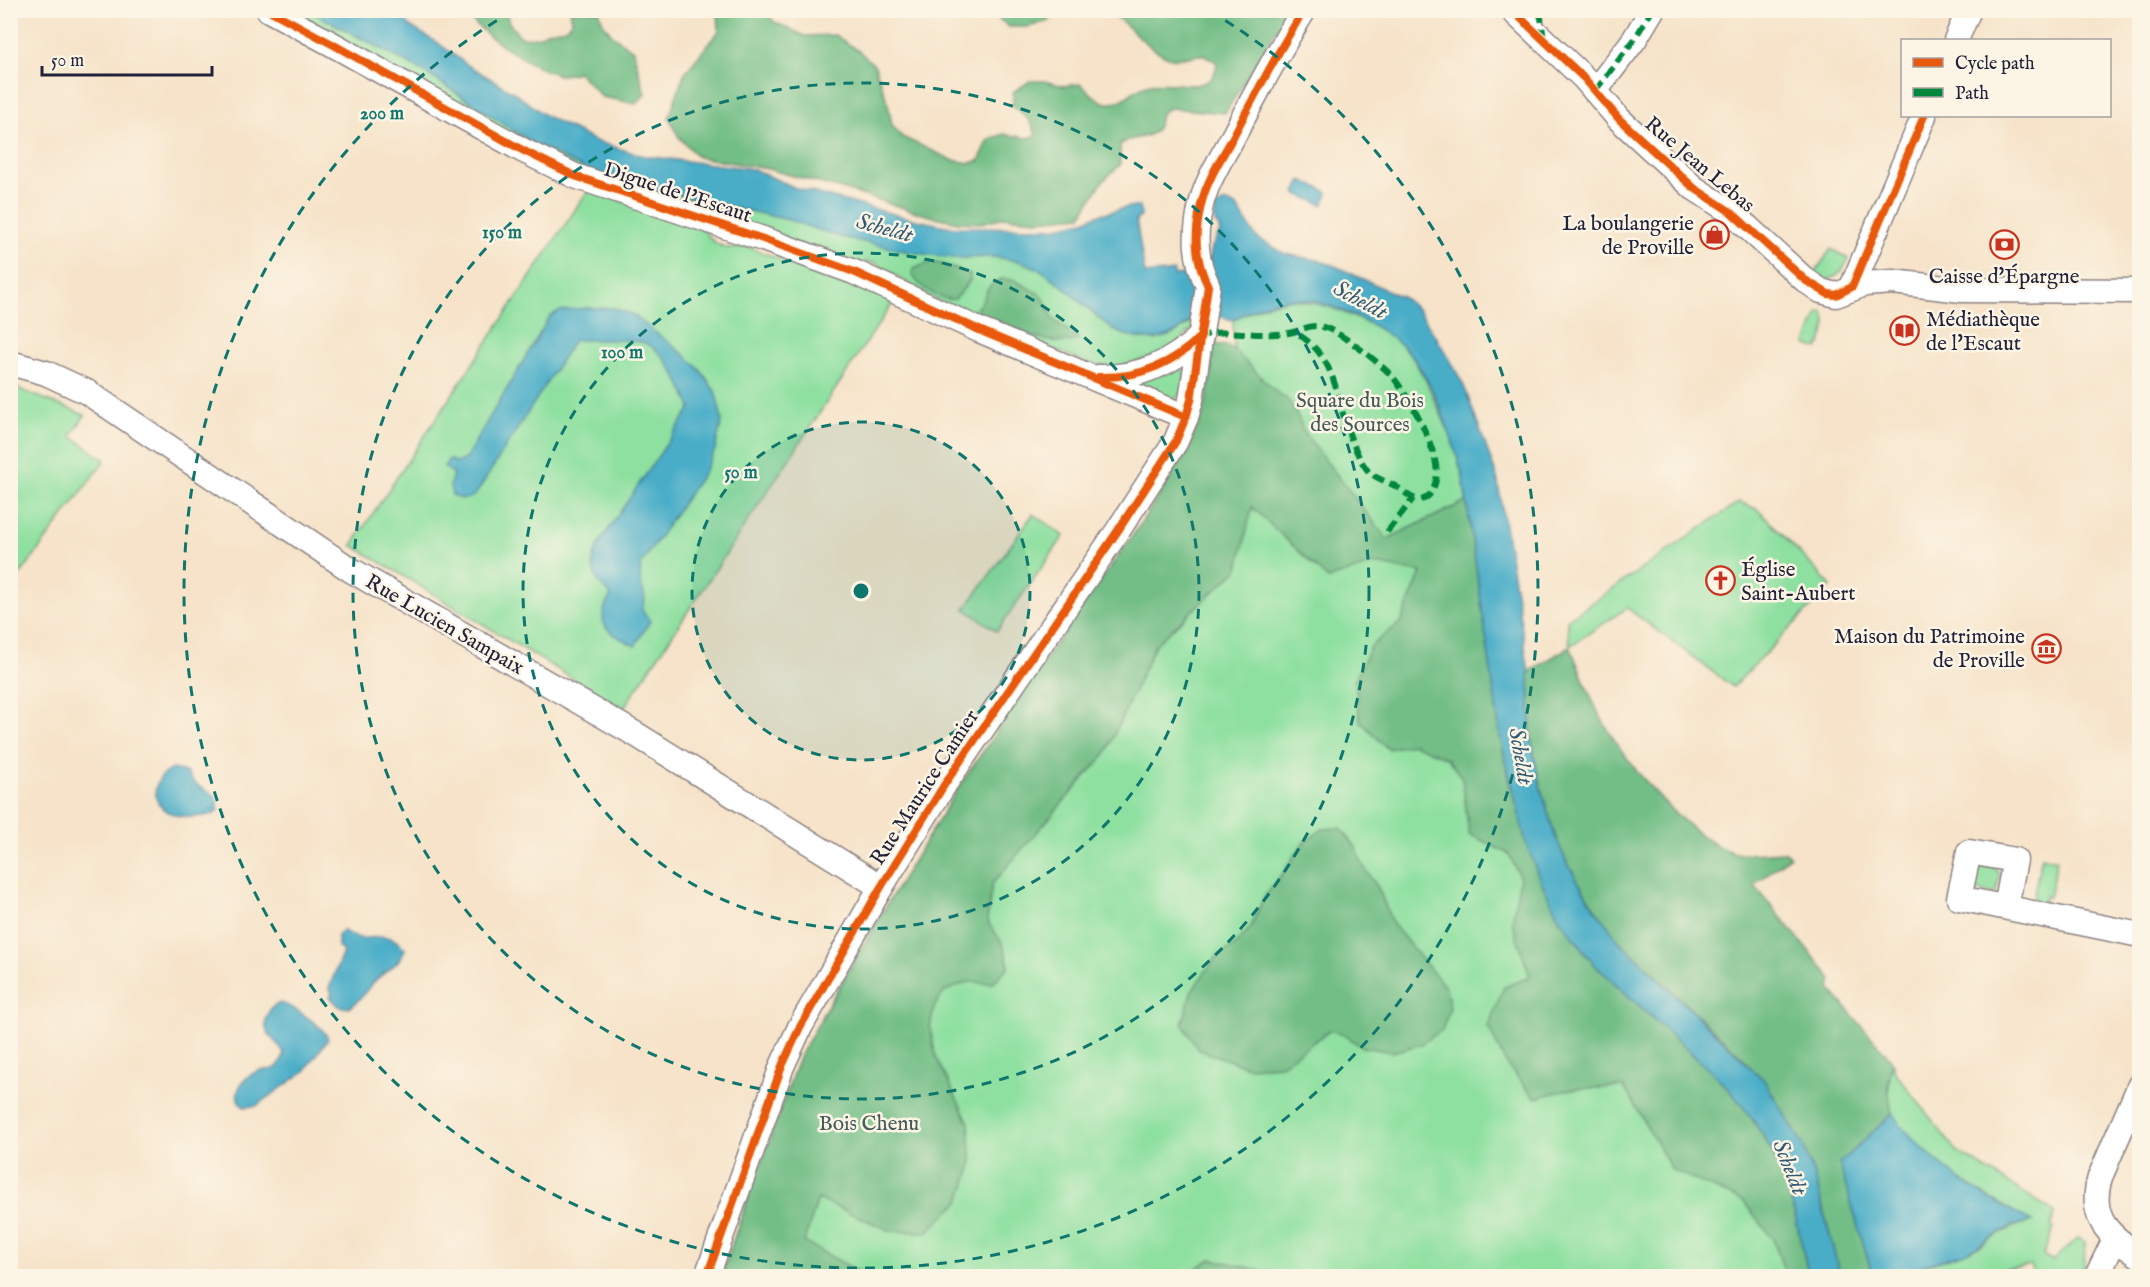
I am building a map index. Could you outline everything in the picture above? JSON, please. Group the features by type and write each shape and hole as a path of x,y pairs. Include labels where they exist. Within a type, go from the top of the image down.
{"street":[{"name":"Digue de l'Escaut","path":"269,10 524,151 575,176 854,272 979,330 1186,417"},
{"name":"Rue Maurice Camier","path":"707,1276 788,1050 800,1027 881,887 946,782 1176,441 1186,417 1203,328 1208,286 1200,270 1197,256 1199,214 1204,193 1281,47 1304,10"},
{"name":"Rue Jean Lebas","path":"1512,10 1584,78 1619,119 1694,188 1731,212 1821,291 1836,295 1852,287 1878,282 1972,290 2139,291"},
{"path":"1595,91 1634,40 1652,10"},
{"path":"1956,39 1969,10"},
{"path":"1852,287 1924,117"},
{"name":"Digue de l'Escaut","path":"1092,376 1124,377 1153,369 1181,354 1203,328"},
{"name":"Rue Lucien Sampaix","path":"10,363 46,373 87,392 351,570 637,735 881,887"},
{"path":"2006,907 2139,935"},
{"path":"2139,1084 2096,1189 2098,1211 2107,1229 2115,1239 2139,1256"},
{"path":"2097,1276 2115,1239"}],"green space":[{"path":"281,11 310,11 423,71 534,144 640,186 789,220 837,236 954,258 995,257 1022,261 1041,270 1059,283 1102,321 1135,338 1155,340 1174,334 1197,318 1193,328 1168,352 1118,367 1084,362 928,296 876,263 866,262 857,266 601,182"},
{"path":"464,11 508,11 509,22 521,37 533,38 548,31 566,27 572,20 570,11 599,11 603,23 612,35 633,50 645,94 636,104 602,97 578,72 558,75 519,56 481,29"},
{"path":"718,11 766,11 774,22 805,36 835,35 860,52 875,66 888,104 892,125 902,137 952,160 970,163 979,161 989,139 1004,134 1025,138 1036,136 1027,119 1013,106 1013,92 1030,81 1044,81 1063,86 1080,84 1100,100 1112,103 1118,102 1147,85 1201,84 1213,76 1217,63 1210,58 1199,55 1178,59 1164,55 1114,15 1114,11 1288,11 1225,113 1169,108 1161,113 1159,123 1152,133 1120,144 1120,165 1102,182 1081,216 1037,220 1005,217 981,223 958,222 926,215 764,168 698,157 679,137 669,118 684,74 719,31"},
{"path":"989,11 1056,11 1048,21 1028,27 1009,27"},
{"path":"589,189 704,230 721,246 738,248 745,246 894,301 623,709 352,545"},
{"path":"1831,249 1849,259 1837,275 1830,279 1819,280 1814,274"},
{"path":"929,262 970,274 970,281 955,299 937,295 915,279 912,274 914,269"},
{"path":"1002,279 1014,280 1038,293 1044,299 1053,319 1079,339 1056,342 1043,339 980,314 977,307 988,289"},
{"name":"Square du Bois des Sources","path":"1293,299 1330,307 1377,327 1393,337 1411,355 1425,379 1452,439 1463,477 1475,564 1538,875 1809,1276 721,1276 746,1203 822,1015 957,790 1138,528 1186,454 1206,400 1211,377 1213,344 1227,346 1234,350 1233,320 1262,306"},
{"path":"1822,312 1826,325 1818,349 1806,344 1818,313"},
{"name":"Bois Chenu","path":"1214,344 1227,346 1234,350 1277,393 1287,399 1295,410 1305,434 1387,539 1467,502 1501,741 1512,791 1559,918 1594,964 1720,1080 1751,1118 1769,1145 1783,1175 1809,1276 1786,1276 1773,1239 1743,1201 1672,1170 1624,1087 1571,1089 1535,1098 1506,1064 1488,1026 1504,987 1530,977 1512,922 1520,878 1509,854 1469,834 1462,778 1447,758 1413,744 1388,749 1360,721 1355,679 1372,645 1401,622 1421,572 1373,564 1328,579 1252,507 1238,569 1155,645 1106,753 992,884 987,921 1003,944 1009,966 993,983 968,982 945,991 934,1007 930,1028 936,1057 969,1123 972,1165 960,1201 927,1232 891,1231 818,1199 804,1242 867,1276 721,1276 799,1057 892,896 957,790 1138,528 1186,454 1206,400"},
{"path":"1178,367 1185,372 1183,392 1175,399 1170,399 1134,383"},
{"path":"11,386 85,415 71,436 105,460 11,587"},
{"path":"1739,502 1759,510 1831,586 1733,687 1627,608 1570,646 1567,620"},
{"path":"1033,514 1064,536 997,631 965,609"},
{"path":"1570,646 1595,706 1609,732 1638,773 1675,812 1713,843 1731,852 1750,854 1786,852 1790,856 1754,885 1832,979 1830,989 1892,1061 1888,1086 1892,1114 1840,1163 1872,1273 1868,1276 1840,1276 1816,1181 1802,1143 1783,1111 1743,1058 1619,941 1589,900 1566,861 1554,833 1540,785 1531,739 1529,672"},
{"path":"1341,828 1355,846 1365,869 1379,889 1392,923 1446,988 1450,1008 1442,1030 1421,1044 1393,1052 1362,1047 1346,1036 1331,1030 1281,1065 1248,1067 1199,1050 1182,1024 1192,990 1217,956 1234,946 1250,928 1264,897 1303,843 1323,829"},
{"path":"2042,856 2057,860 2049,897 2045,896 2043,905 2037,904 2033,898"},
{"path":"1984,866 1994,867 2000,874 1997,891 1993,894 1976,890 1974,885 1976,871"},
{"path":"1892,1061 1895,1072 1956,1151 2055,1212 2051,1226 2054,1228 2043,1255 2052,1261 2078,1238 2085,1242 2084,1267 2080,1276 2034,1276 2030,1265 1961,1276 1868,1276 1872,1273 1909,1268 1957,1256 2013,1227 2031,1221 1963,1182 1917,1145 1891,1112 1889,1086"},
{"path":"1211,1259 1284,1276 1189,1276 1189,1273"}],"water":[{"name":"Scheldt","path":"310,11 385,11 438,43 546,116 595,141 643,156 753,169 796,188 916,220 952,227 1053,228 1129,207 1140,207 1141,217 1136,219 1145,274 1174,271 1174,276 1189,274 1191,281 1208,268 1212,247 1220,232 1215,223 1215,207 1223,203 1230,203 1237,207 1256,237 1285,254 1335,266 1404,298 1419,311 1464,386 1497,477 1529,672 1531,739 1540,785 1554,833 1566,861 1589,900 1619,941 1764,1080 1802,1143 1816,1181 1840,1276 1809,1276 1797,1222 1783,1175 1760,1131 1720,1080 1594,964 1559,918 1538,875 1526,843 1501,741 1463,477 1436,398 1420,368 1401,345 1357,317 1323,304 1293,299 1270,303 1233,320 1214,316 1193,319 1176,332 1161,338 1137,338 1113,330 1059,283 1041,270 1022,262 995,257 954,258 910,252 837,236 789,220 640,186 589,171 534,144 423,71"},
{"path":"1301,180 1328,192 1323,205 1295,193"},
{"path":"614,308 633,315 686,356 703,373 716,393 722,420 715,450 704,472 641,564 640,580 645,598 642,610 650,621 635,646 611,632 603,622 603,614 611,595 595,576 593,563 601,540 691,408 672,369 657,351 641,342 574,340 476,494 464,499 452,495 450,486 453,473 444,467 449,459 456,463 465,459 550,316 559,311"},
{"path":"173,769 186,772 196,784 214,795 218,803 218,810 214,814 192,817 177,815 170,813 159,804 155,793 157,783 164,774"},
{"path":"343,930 352,936 361,938 389,938 397,941 405,949 395,964 348,1008 339,1006 330,997 332,993 329,988 343,952 338,947 338,935"},
{"path":"281,1003 308,1018 321,1028 328,1039 305,1071 256,1106 244,1107 238,1097 243,1082 258,1071 277,1067 284,1054 266,1029 267,1016 271,1009"},
{"path":"1892,1114 1922,1148 1955,1176 1992,1200 2032,1221 2012,1226 1965,1253 1906,1270 1872,1273 1839,1163"}],"waterway":[{"path":"400,30 410,10"}],"marked path":[{"path":"1540,10 1544,40"},
{"path":"1595,91 1634,40 1652,10"},
{"path":"1198,339 1218,333 1279,334 1315,326 1330,330 1349,341 1393,377 1423,426 1437,469 1435,484 1427,497 1420,500 1413,498 1369,472 1358,455 1348,432 1329,369 1321,355 1310,343 1294,332"},
{"path":"1387,532 1413,499"}],"cycle path":[{"path":"269,10 524,151 575,176 854,272 979,330 1186,417"},
{"path":"707,1276 782,1066 800,1027 881,887 946,782 1117,532 1176,441 1191,400 1208,286 1200,265 1197,245 1202,201 1216,167 1276,56 1304,10"},
{"path":"1512,10 1584,78 1619,119 1694,188 1731,212 1805,280 1828,294 1836,295 1852,287 1924,117"},
{"path":"1099,377 1128,375 1167,362 1201,336"}],"place":[{"name":"La boulangerie de Proville","path":"1715,235"},
{"name":"Caisse d'Épargne","path":"2004,245"},
{"name":"Médiathèque de l'Escaut","path":"1905,331"},
{"name":"Église Saint-Aubert","path":"1720,581"},
{"name":"Maison du Patrimoine de Proville","path":"2046,648"}]}
